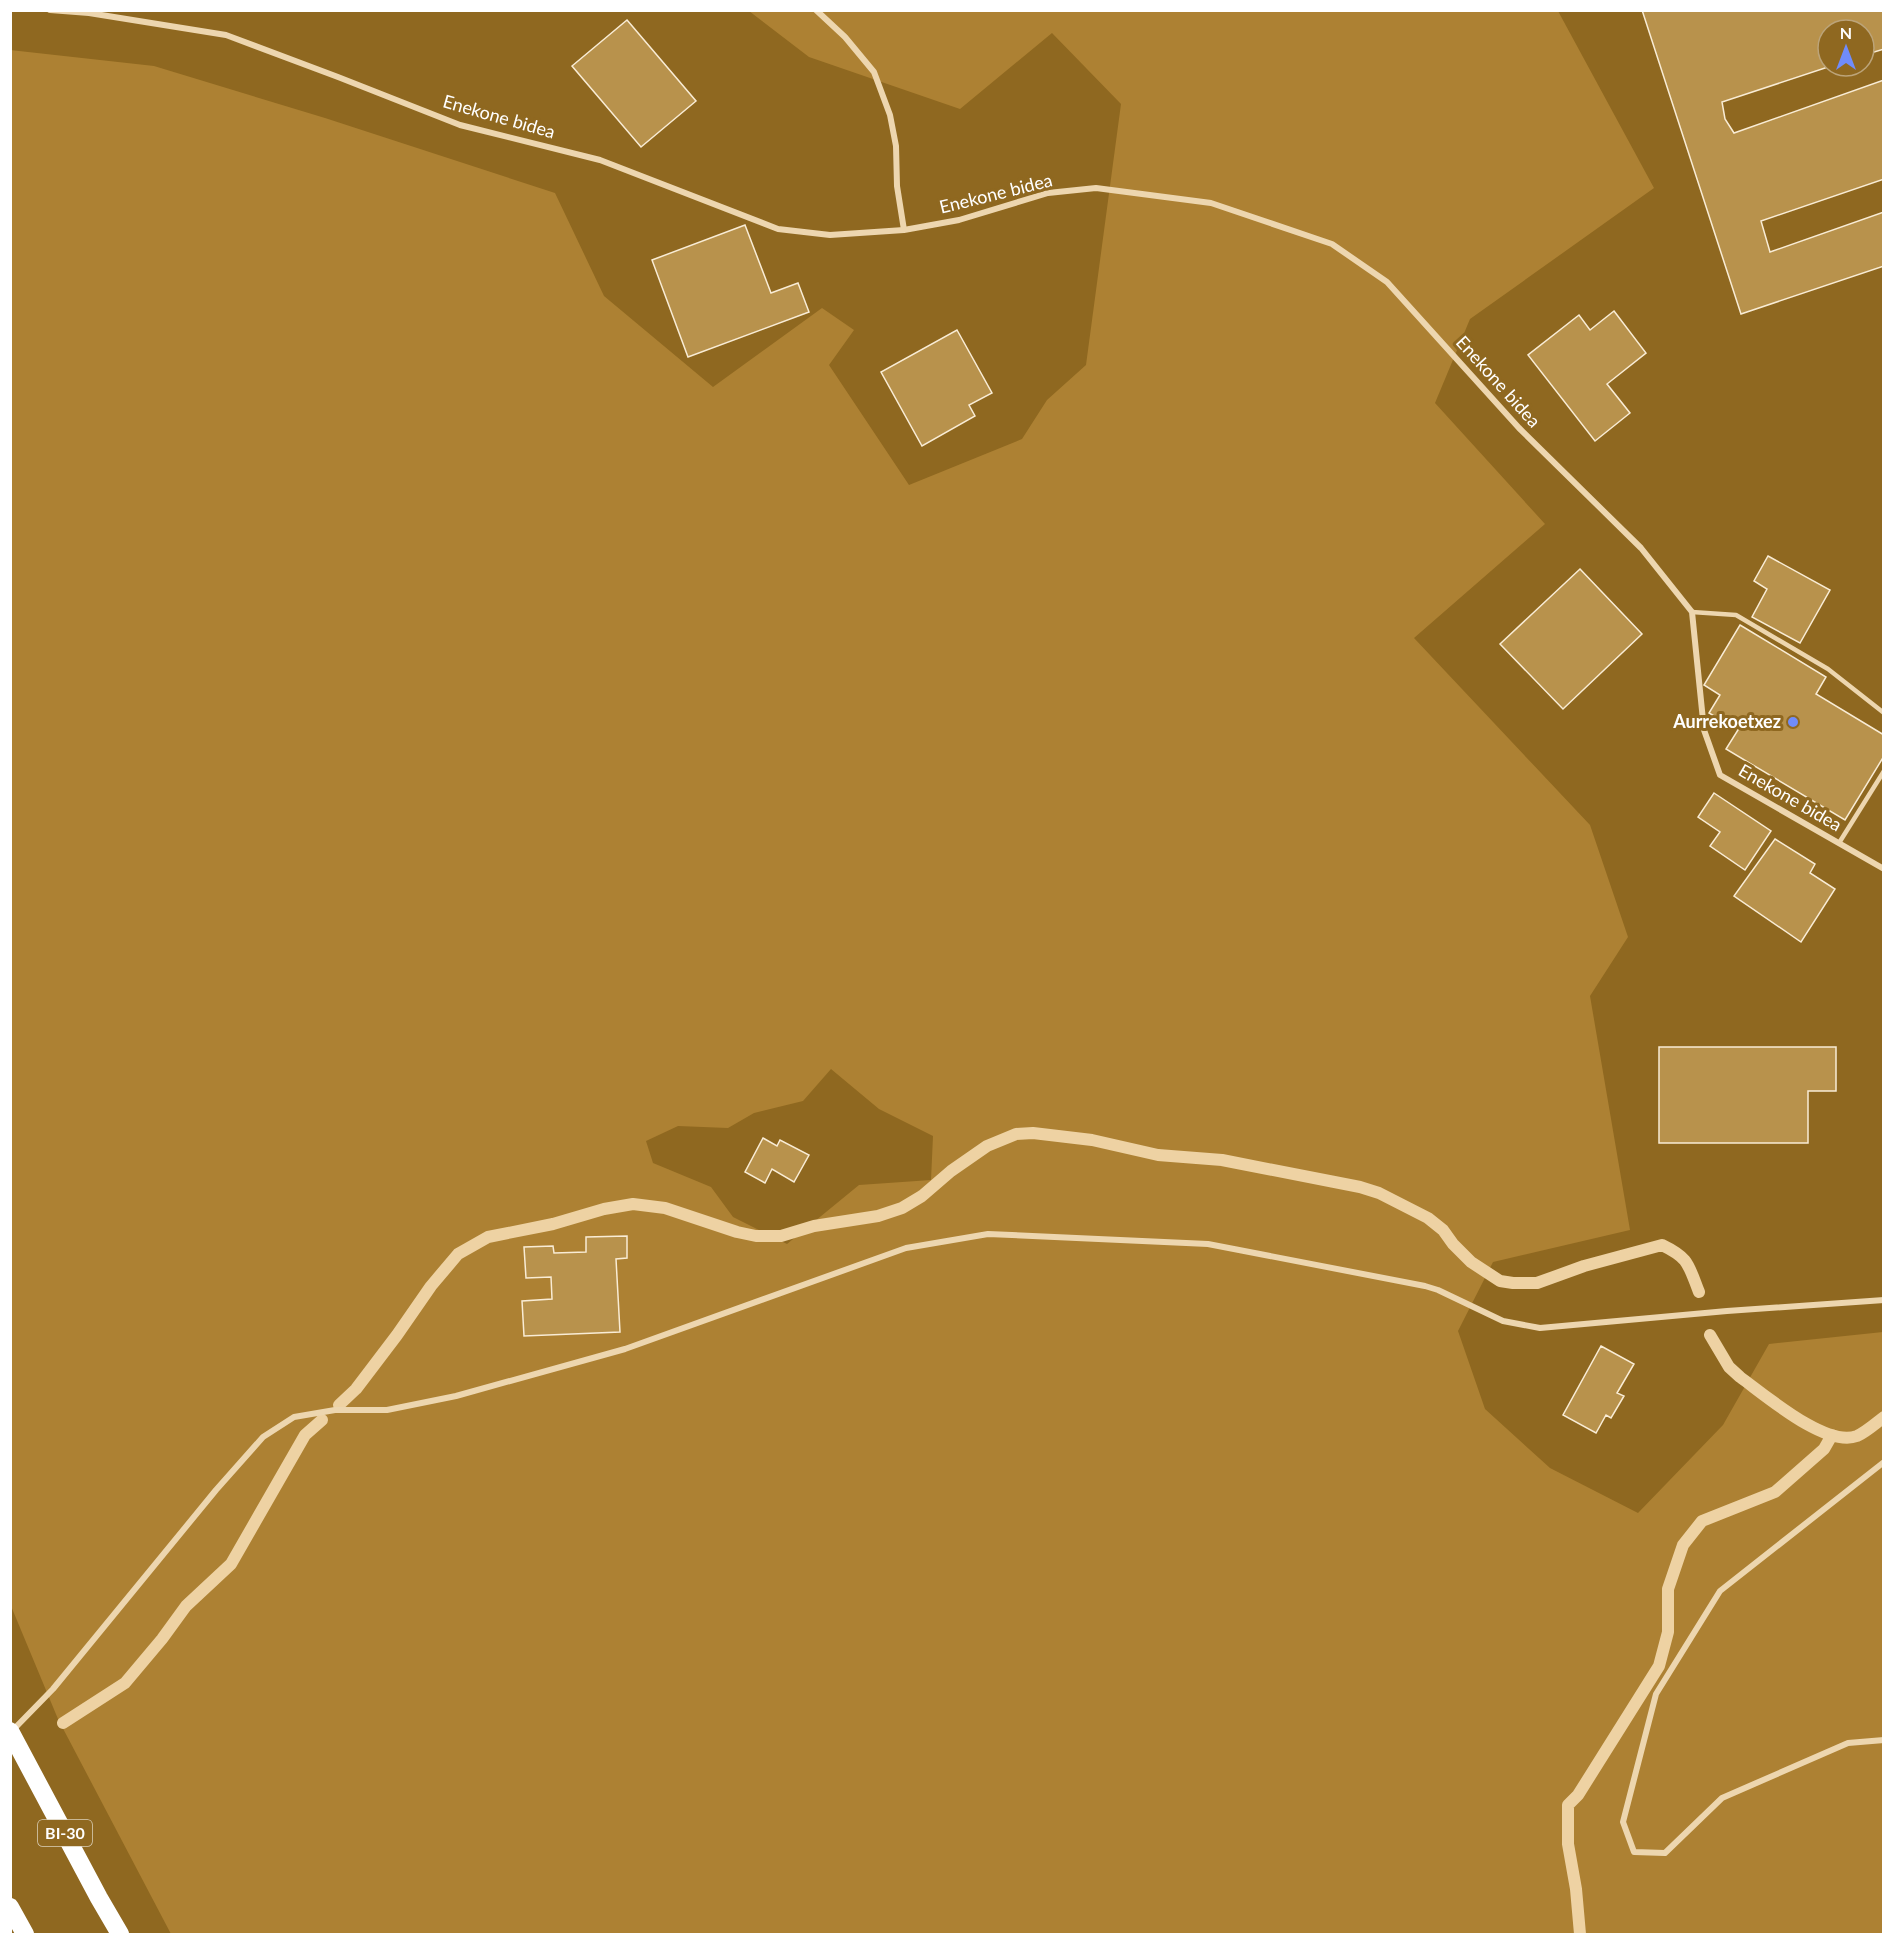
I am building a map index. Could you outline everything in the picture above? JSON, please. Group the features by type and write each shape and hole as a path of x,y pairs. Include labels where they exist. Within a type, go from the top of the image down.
{"highway":[{"name":"BI-30","path":"10,1732 120,1935"},
{"path":"10,1907 25,1935"}],"street":[{"name":"Enekone bidea","path":"50,10 89,12 226,35 339,76 460,125 600,160 778,229 830,235 904,230 959,220 1048,193 1096,188 1211,203 1332,244 1387,282 1519,428 1641,548 1692,612 1704,730 1720,775 1884,869"},
{"path":"816,10 845,37 874,72 892,125 896,146 897,186 904,230"},
{"path":"10,1732 53,1689 216,1490 263,1437 294,1417 335,1410 387,1410 456,1396 625,1349 906,1248 988,1234 1208,1244 1425,1286 1503,1321 1539,1328 1884,1300"},
{"path":"1884,1462 1720,1591 1656,1694 1623,1822 1634,1852 1665,1852 1722,1798 1848,1743 1884,1740"}],"lane":[{"path":"1692,612 1736,615 1828,669 1884,713"},
{"path":"1839,843 1884,771"}],"shaded area":[{"path":"749,11 1558,11 1654,188 1470,319 1435,403 1545,524 1414,638 1590,825 1628,937 1590,996 1630,1230 1493,1262 1458,1331 1485,1409 1550,1468 1638,1513 1723,1425 1769,1344 1883,1332 1883,1934 171,1934 58,1719 11,1606 10,50 154,66 325,118 555,193 604,296 713,387 822,308 854,330 829,365 909,485 1022,439 1047,400 1086,365 1121,104 1052,33 960,109 809,57","holes":["831,1069 879,1109 933,1136 931,1180 859,1185 787,1244 733,1217 711,1187 653,1163 646,1141 678,1126 728,1128 754,1113 803,1101"]}],"building":[{"path":"1642,10 1884,10 1884,266 1741,314"},
{"path":"627,20 696,101 641,147 572,66"},
{"path":"1884,49 1884,80 1734,133 1725,119 1722,102 1816,71 1816,78 1876,78 1876,51"},
{"path":"1884,179 1884,212 1770,252 1761,221"},
{"path":"745,225 771,293 798,283 809,312 688,357 652,260"},
{"path":"1614,311 1646,353 1607,384 1630,413 1595,441 1528,355 1579,315 1590,330"},
{"path":"957,330 992,393 969,405 975,416 922,446 881,372"},
{"path":"1768,556 1830,590 1800,643 1752,617 1767,589 1754,581"},
{"path":"1580,569 1642,634 1563,709 1500,644"},
{"name":"Aurrekoetxez","path":"1740,625 1826,677 1816,694 1884,735 1884,756 1845,820 1726,749 1738,730 1709,713 1720,695 1704,685"},
{"path":"1714,793 1771,831 1745,870 1710,846 1720,832 1698,817"},
{"path":"1775,839 1815,864 1810,873 1835,889 1801,942 1734,896"},
{"path":"1659,1047 1836,1047 1836,1091 1808,1091 1808,1143 1659,1143"},
{"path":"763,1138 777,1146 780,1140 809,1155 794,1182 772,1169 765,1183 745,1172"},
{"path":"627,1236 627,1258 616,1259 620,1332 524,1336 522,1301 552,1299 551,1277 526,1278 524,1247 553,1246 554,1253 586,1252 586,1237"},
{"path":"1601,1346 1634,1364 1617,1393 1624,1396 1611,1418 1606,1415 1596,1433 1563,1415"}],"waterway":[{"path":"339,1405 356,1389 431,1286 458,1254 488,1237 633,1204 665,1208 737,1232 756,1236 781,1236 814,1226 878,1216 902,1208 922,1196 951,1171 987,1146 1016,1134 1033,1133 1092,1140 1158,1155 1222,1160 1360,1187 1379,1193 1428,1218 1443,1230 1471,1262 1500,1281 1537,1283 1584,1266 1662,1245 1683,1258 1699,1292"},
{"path":"1710,1335 1729,1367 1740,1377 1796,1418 1813,1427 1844,1438 1857,1436 1884,1417"},
{"path":"63,1723 125,1683 186,1606 231,1564 305,1435 322,1420"},
{"path":"1580,1934 1576,1889 1568,1844 1568,1805 1578,1795 1659,1666 1668,1632 1668,1589 1683,1545 1702,1521 1775,1492 1824,1449 1832,1435"}],"place":[{"name":"Aurrekoetxez","path":"1793,722"}]}
